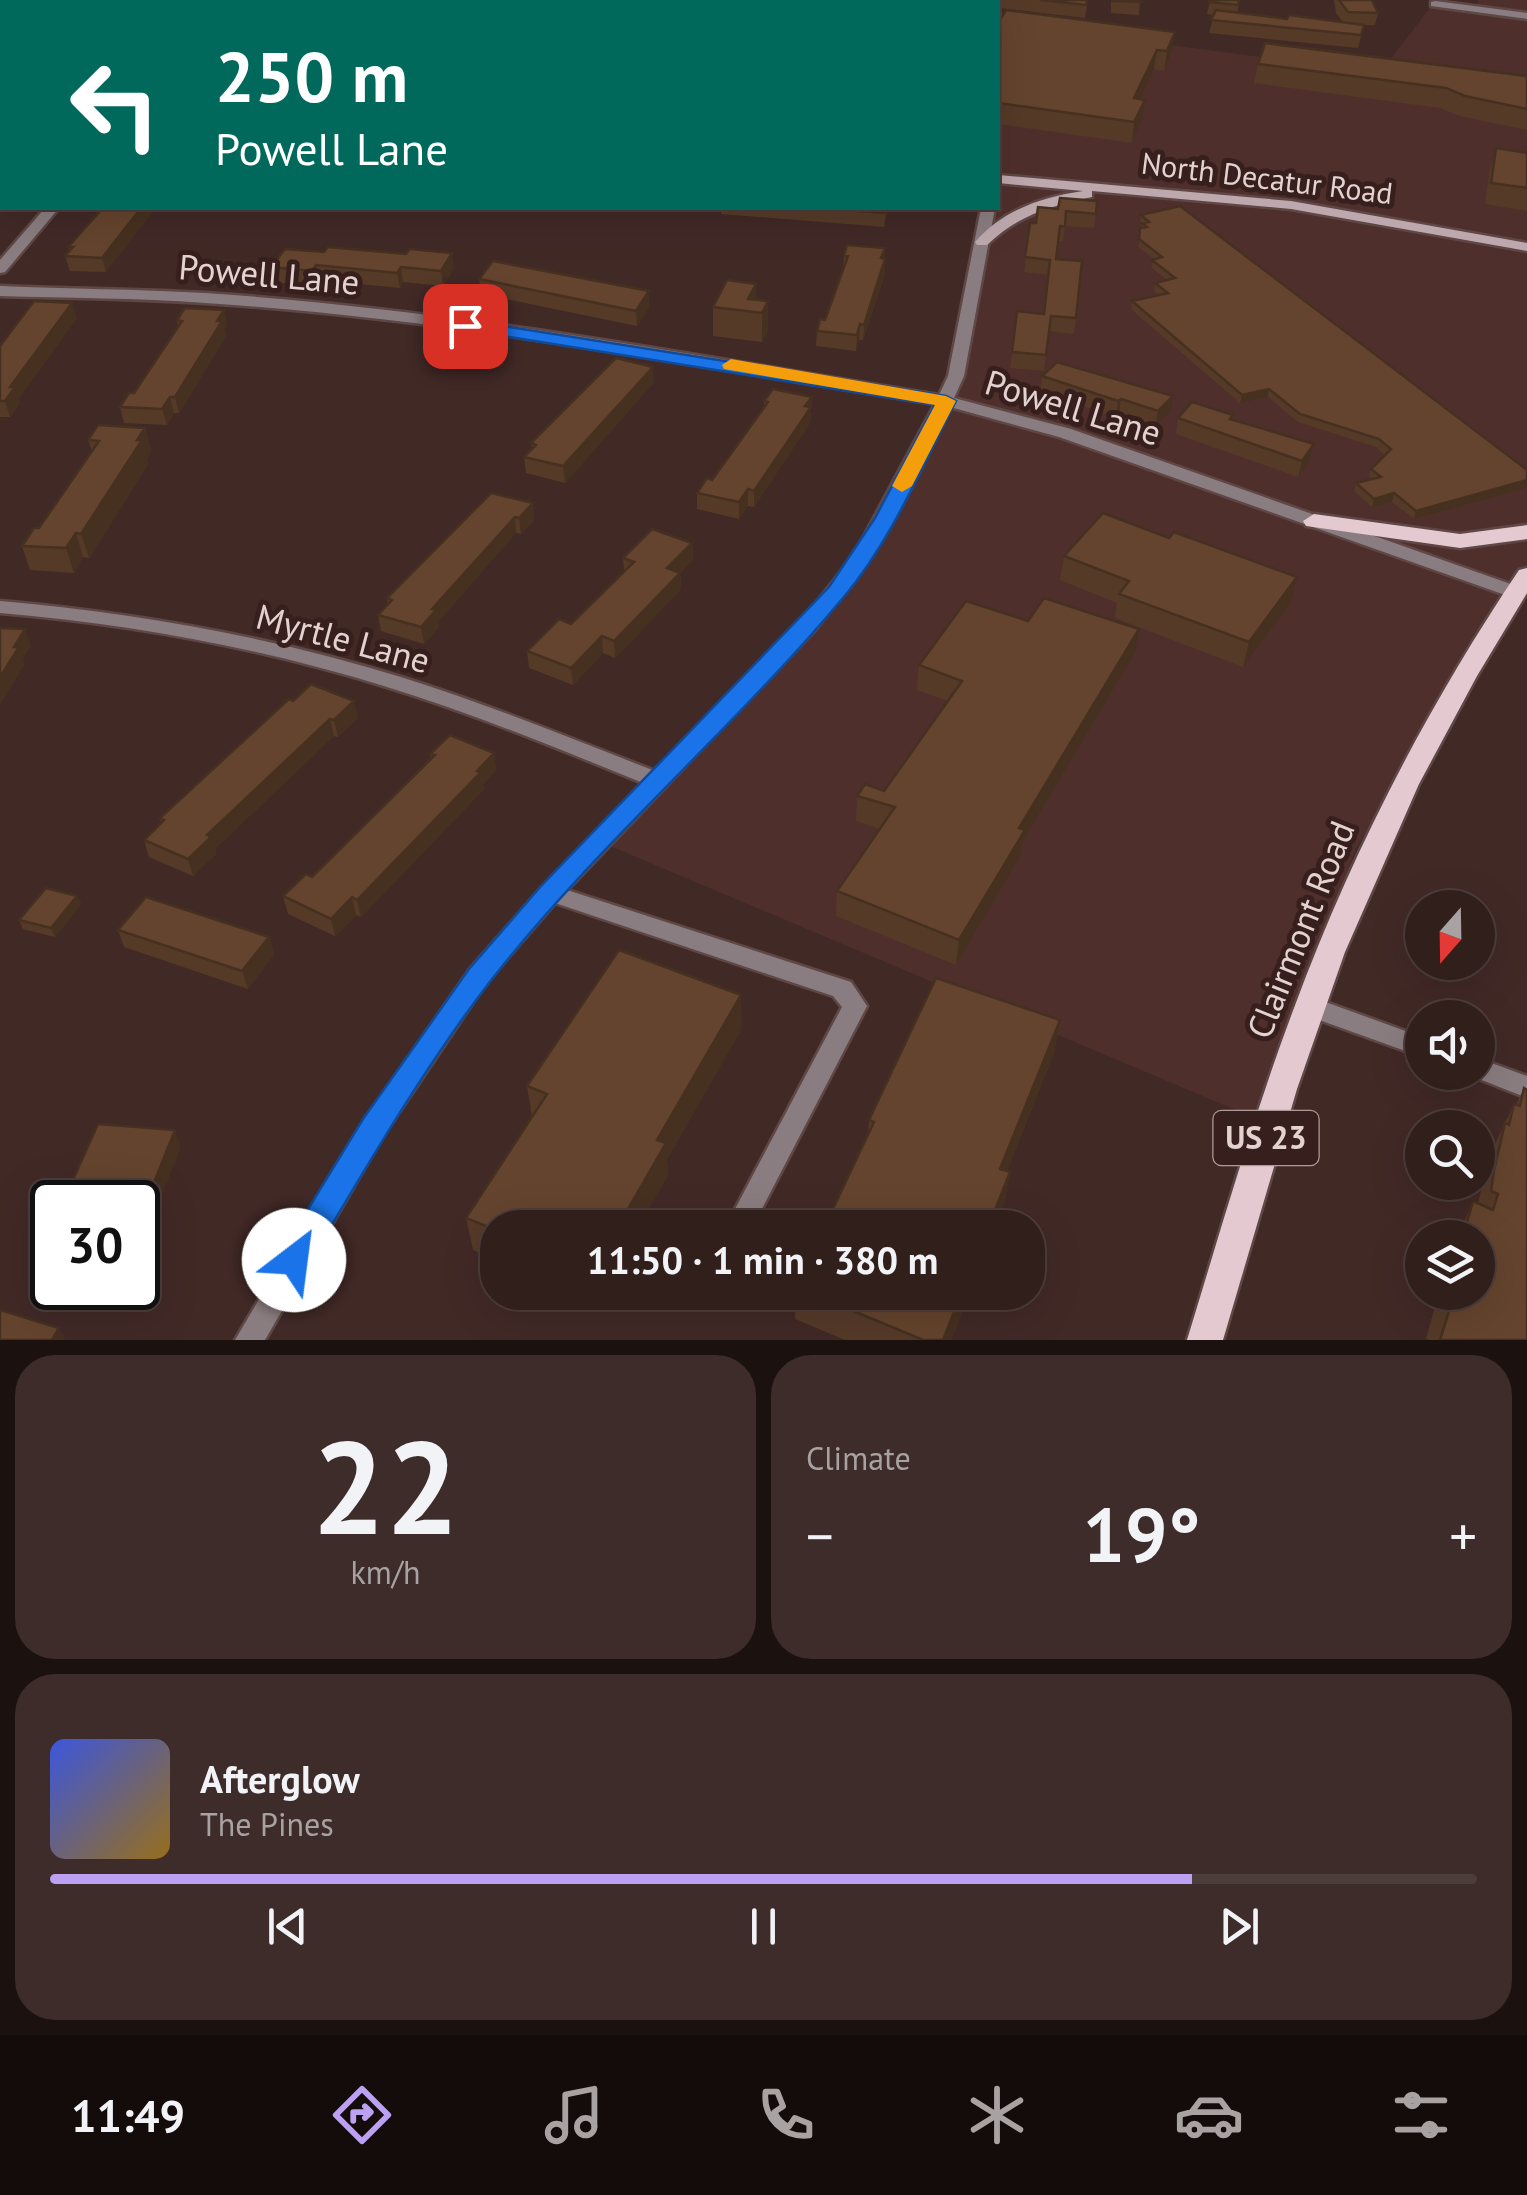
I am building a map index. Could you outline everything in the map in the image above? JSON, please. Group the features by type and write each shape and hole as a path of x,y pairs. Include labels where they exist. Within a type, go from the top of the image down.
{"main road":[{"name":"North Decatur Road","path":"1000,179 1292,205 1527,247"},
{"path":"982,242 1011,216 1030,208 1126,189"},
{"path":"1314,521 1460,541 1527,532"},
{"name":"Clairmont Road","path":"1206,1340 1309,1006 1388,822 1466,674 1521,583"}],"street":[{"path":"1436,4 1527,16"},
{"path":"0,269 50,210"},
{"path":"249,1340 309,1234 424,1052 478,976 550,893 837,592 885,518 956,376 988,210"},
{"name":"Powell Lane","path":"0,291 205,298 400,317 946,401 1064,433 1314,521 1521,583"},
{"name":"Myrtle Lane","path":"0,607 144,626 331,664 507,721 658,780"},
{"path":"550,893 842,989 855,1006 747,1210"},
{"path":"1309,1006 1405,1042"},
{"path":"1495,1075 1527,1087"}],"shaded area":[{"path":"1478,0 1527,0 1527,570 1355,850 1269,1124 603,843 805,621 950,401 989,210 1000,210 1000,22 1380,73 1432,5 1478,7"}],"building":[{"path":"1040,0 1088,0 1086,5"},
{"path":"1210,0 1239,0 1238,5"},
{"path":"1339,0 1372,0 1378,13 1348,12"},
{"path":"1006,10 1175,32 1167,51 1157,50 1134,98 1145,100 1134,122 1000,103 1000,20"},
{"path":"1216,10 1364,25 1361,35 1211,20"},
{"path":"1265,43 1527,76 1527,109 1446,88 1258,64"},
{"path":"1496,148 1527,153 1527,188 1491,183"},
{"path":"1060,198 1097,201 1096,214 1066,211 1065,227 1060,226 1056,259 1082,261 1076,318 1051,316 1046,355 1012,352 1017,311 1044,314 1050,260 1025,257 1030,223 1036,223 1038,207 1058,209"},
{"path":"1180,206 1527,470 1527,480 1416,511 1394,493 1374,499 1356,483 1381,477 1371,469 1391,449 1379,439 1300,414 1269,389 1242,395 1132,301 1168,293 1155,283 1175,278 1152,260 1162,257 1139,239 1140,228 1147,227 1142,223 1149,222 1141,215"},
{"path":"101,210 139,210 102,258 65,256 73,247 68,247"},
{"path":"847,245 885,248 864,325 860,324 857,335 817,331 820,319 825,320 848,256 844,255"},
{"path":"328,247 406,254 410,249 452,253 441,271 401,267 397,273 316,265 312,271 271,267 285,249 324,252"},
{"path":"493,261 649,291 636,311 479,279"},
{"path":"727,280 756,284 748,299 768,301 762,313 713,307"},
{"path":"34,301 72,303 10,387 15,387 5,401 0,401 0,346"},
{"path":"185,308 224,310 217,321 222,321 175,397 170,397 162,409 120,407 129,393 134,393 182,321 177,320"},
{"path":"616,358 653,367 563,466 524,457 536,445 531,443"},
{"path":"1057,362 1173,396 1158,411 1042,376"},
{"path":"773,389 812,397 805,406 811,407 754,491 748,489 739,502 697,493 707,478 712,480 768,402 764,401"},
{"path":"1192,402 1233,415 1230,419 1314,444 1302,461 1178,418"},
{"path":"98,425 145,428 137,440 142,440 81,534 76,533 66,548 22,546 34,528 39,528 99,441 88,440"},
{"path":"491,493 533,503 519,518 515,517 432,609 436,610 421,627 378,615 392,600 387,598"},
{"path":"1103,513 1169,538 1174,532 1297,577 1249,642 1119,594 1129,581 1064,556"},
{"path":"652,529 692,543 667,568 680,573 614,641 602,636 571,668 527,651 559,619 571,624 634,562 623,558"},
{"path":"1044,598 1139,629 1019,828 1025,830 959,940 837,891 895,807 857,796 865,784 884,791 962,681 919,665 966,601 1028,621"},
{"path":"0,628 25,629 0,677"},
{"path":"311,684 354,701 207,835 211,837 188,859 144,840 164,820 160,818 289,699 293,701"},
{"path":"450,735 494,753 477,771 481,772 357,900 352,897 331,919 283,896 306,874 312,877 435,755 430,754"},
{"path":"46,888 77,896 51,928 19,920"},
{"path":"146,897 269,937 242,971 118,930"},
{"path":"619,950 741,995 657,1140 666,1143 627,1210 480,1210 480,1224 466,1218 547,1094 527,1086"},
{"path":"936,978 1060,1020 1000,1169 1010,1172 995,1210 832,1210 874,1122 869,1120"},
{"path":"1524,1088 1527,1340 1440,1340 1446,1310 1495,1310 1495,1220 1468,1220 1473,1201 1493,1210 1498,1194 1495,1166 1505,1123 1509,1125 1514,1104 1520,1106"},
{"path":"98,1124 175,1130 155,1180 73,1180"},
{"path":"0,1310 59,1328 52,1340 0,1340"},
{"path":"851,1310 955,1310 943,1340 923,1340"}],"slow traffic":[{"path":"731,365 946,401 902,486"}],"route":[{"path":"294,1260 374,1128 478,976 550,893 837,592 885,518 946,401 465,326"}]}
